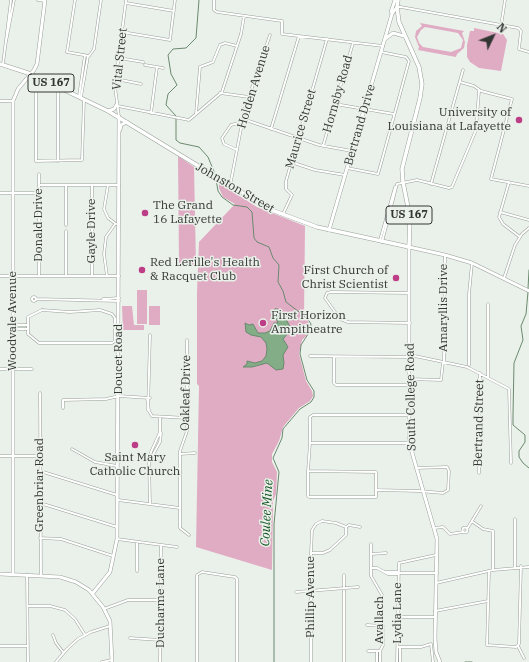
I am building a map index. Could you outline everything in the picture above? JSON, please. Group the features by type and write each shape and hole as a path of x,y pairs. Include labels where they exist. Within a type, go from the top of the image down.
{"main road":[{"name":"Bertrand Drive","path":"397,7 398,0"},
{"name":"US 167","path":"397,7 399,22 404,36 419,67 422,86 419,104 404,158 403,182 409,211 409,248"},
{"name":"Johnston Street","path":"1,64 31,74 108,111 263,207 282,216 329,230 409,248"}],"street":[{"path":"1,64 13,0"},
{"path":"31,74 37,63 45,1 38,0"},
{"path":"75,0 67,52 87,55 92,54 94,49 100,0"},
{"path":"122,32 170,40 175,0"},
{"path":"214,0 215,11 281,21 283,24 282,33 383,46"},
{"name":"Bertrand Drive","path":"329,230 395,0"},
{"path":"501,26 505,0"},
{"path":"126,2 174,11"},
{"name":"Vital Street","path":"118,117 118,105 115,90 126,2"},
{"path":"397,7 402,6 501,26 519,28 521,32 519,49 529,52"},
{"name":"Bertrand Drive","path":"390,20 393,11 397,7"},
{"path":"108,111 114,109 118,105 188,121 220,93 237,46 244,16"},
{"path":"385,38 393,33 404,36"},
{"name":"Holden Avenue","path":"230,187 242,122 270,35"},
{"path":"271,129 299,36"},
{"name":"Maurice Street","path":"282,216 292,195 287,191 285,185 327,39"},
{"path":"196,114 200,67 213,62 220,45 225,43 237,46"},
{"name":"Hornsby Road","path":"323,146 353,43"},
{"path":"347,168 378,174 408,59 381,52"},
{"path":"37,77 36,162 82,160 81,97 87,55"},
{"path":"119,58 143,62"},
{"path":"145,65 162,68"},
{"path":"151,113 158,67"},
{"path":"431,184 463,70"},
{"name":"Woodvale Avenue","path":"13,574 13,101 18,89 31,74"},
{"path":"116,79 141,84"},
{"path":"460,82 474,86 479,91 512,99 491,179 529,186"},
{"path":"58,86 58,161"},
{"path":"381,241 397,184 417,180 451,188 476,130 479,91"},
{"path":"220,93 249,97"},
{"path":"0,101 13,101"},
{"path":"335,104 394,114"},
{"name":"Doucet Road","path":"93,593 109,575 117,539 119,396 117,316 119,299 117,224 119,185 118,117"},
{"path":"243,119 298,139 323,146 352,151"},
{"path":"119,171 120,126 127,122"},
{"path":"237,150 224,144 222,138 231,124 242,122"},
{"path":"291,162 315,170 345,175"},
{"name":"Donald Drive","path":"39,174 39,276"},
{"path":"509,182 499,217 503,224 520,237"},
{"path":"39,185 119,185"},
{"path":"66,185 66,225"},
{"name":"Gayle Drive","path":"92,185 92,276"},
{"path":"107,276 104,254 106,237 117,224 108,218 104,208 108,185"},
{"path":"0,193 39,193"},
{"path":"500,212 529,220"},
{"path":"504,278 520,237 529,228"},
{"path":"66,231 66,276"},
{"name":"Johnston Street","path":"409,248 445,255 472,263 529,291"},
{"name":"South College Road","path":"409,248 410,443 434,528 437,554 435,648 440,662"},
{"name":"Amaryllis Drive","path":"409,379 440,381 442,376 444,361 445,255"},
{"path":"469,365 469,294 472,263"},
{"path":"0,276 119,276"},
{"path":"410,293 331,292 327,293 325,298 340,318 348,322 410,323"},
{"path":"36,299 119,299"},
{"path":"488,304 488,377"},
{"path":"42,310 70,312 100,310 117,316 116,339 112,343 68,342 40,344 30,336 28,325 28,315 42,310"},
{"path":"13,327 28,325"},
{"path":"13,327 28,329"},
{"path":"150,335 148,410 152,416 187,418"},
{"name":"Oakleaf Drive","path":"187,340 187,435 181,445 180,454 180,529 189,535"},
{"path":"310,356 409,356 444,361 467,367 488,377 510,390 511,463"},
{"path":"334,357 335,384 409,385"},
{"path":"0,369 32,369"},
{"name":"Bertrand Street","path":"479,473 480,373"},
{"name":"Greenbriar Road","path":"40,394 41,576"},
{"path":"63,408 63,400 106,399 119,396 148,397"},
{"path":"308,471 376,472 377,496 374,498 309,497 308,471 311,415 409,415"},
{"path":"150,504 150,460 151,452 160,432 160,417"},
{"path":"310,443 410,443"},
{"path":"72,449 95,462 118,466"},
{"path":"180,454 195,453"},
{"path":"0,456 40,456"},
{"path":"377,490 447,492 449,487 449,470 444,466 416,468"},
{"path":"40,471 118,496"},
{"path":"118,500 180,508"},
{"path":"40,503 117,527"},
{"path":"434,528 443,527 450,534 463,532 464,528 468,529 473,522 481,506"},
{"path":"515,520 515,567"},
{"name":"Phillip Avenue","path":"311,662 311,532 314,526 322,521 336,523 346,527"},
{"path":"473,522 483,529 493,531 493,570"},
{"path":"311,552 323,553 330,550 346,535 346,527 350,525 360,527"},
{"path":"40,538 61,539 114,556"},
{"path":"117,539 176,547"},
{"path":"137,542 137,571"},
{"name":"Avallach","path":"371,544 371,568 373,580 382,595 383,645 378,651 377,662"},
{"name":"Ducharme Lane","path":"160,662 161,545"},
{"path":"371,554 386,554"},
{"name":"Lydia Lane","path":"397,662 399,647 399,564 437,554"},
{"path":"521,566 518,646 524,658"},
{"path":"436,583 493,570 529,566"},
{"path":"371,568 384,572 436,574"},
{"path":"489,571 487,645 518,646"},
{"path":"197,662 197,575 202,572 235,577 237,579 237,662"},
{"path":"0,574 41,576 71,580 93,593 104,609 111,626 112,661 102,662"},
{"path":"27,575 28,662"},
{"path":"344,575 344,662"},
{"path":"296,592 358,587"},
{"path":"104,609 128,600 161,600"},
{"path":"435,611 488,601"},
{"path":"28,606 50,606 62,608 73,616 84,635"},
{"path":"398,617 435,617"},
{"path":"367,625 383,626"},
{"path":"56,662 63,652 84,635 111,626"},
{"path":"53,635 56,643 63,652"},
{"path":"130,638 161,640"},
{"path":"400,662 399,647 421,647 431,644 433,662"},
{"path":"0,646 28,646"},
{"name":"Avallach","path":"368,651 378,651"},
{"name":"Avallach","path":"378,651 380,662"}],"shaded area":[{"path":"420,23 464,31 462,33 465,42 464,48 457,54 456,57 418,50 419,47 415,37 416,31 422,26","holes":["425,27 458,33 463,40 461,48 451,52 423,47 419,43 417,37 421,30"]},
{"path":"474,28 503,34 507,40 501,71 479,68 470,62 467,57 467,45 470,31 474,31"},
{"path":"178,156 194,167 196,265 179,265"},
{"path":"219,183 257,207 305,226 304,316 307,318 310,327 309,333 302,340 299,354 306,381 312,391 313,396 310,401 299,408 283,427 279,441 272,454 272,462 277,472 276,494 273,501 272,570 196,547 199,386 197,384 197,293 199,242 235,204 223,197 219,188"},
{"path":"137,290 147,290 147,324 137,324"},
{"path":"122,306 132,306 134,325 144,325 144,330 123,330"},
{"path":"149,306 160,306 160,325 149,325"},
{"path":"278,309 281,316 287,321 290,327 290,331 283,339 288,347 283,355 283,369 276,370 267,363 252,367 243,367 247,364 247,361 255,363 262,361 266,356 267,349 266,343 261,337 251,335 246,332 245,323 249,325 253,324 258,333 270,331 274,323 278,323 273,311"}],"waterway":[{"name":"Coulee Mine","path":"199,0 196,38 186,48 173,49 168,55 171,74 177,85 168,94 166,105 176,116 176,140 180,143 199,147 208,157 215,174"},
{"name":"Coulee Mine","path":"216,179 218,191 222,197 233,205 247,207 252,212 254,238 257,242 269,247 273,258 279,265 278,282 283,291 286,302 307,318 311,324 310,331 301,345 300,354 307,380 314,391 314,397 311,402 300,409 283,429 282,438 273,458 279,472 274,524 274,662"},
{"path":"528,289 529,270"},
{"path":"528,292 526,314 521,326 523,340 514,363 513,425 525,435 525,442 519,451 519,457 529,468"},
{"path":"465,662 472,662"}],"place":[{"name":"University of Louisiana at Lafayette","path":"519,120"},
{"name":"The Grand 16 Lafayette","path":"145,213"},
{"name":"Red Lerille's Health & Racquet Club","path":"142,270"},
{"name":"First Church of Christ Scientist","path":"396,278"},
{"name":"First Horizon Ampitheatre","path":"263,323"},
{"name":"Saint Mary Catholic Church","path":"135,445"}]}
